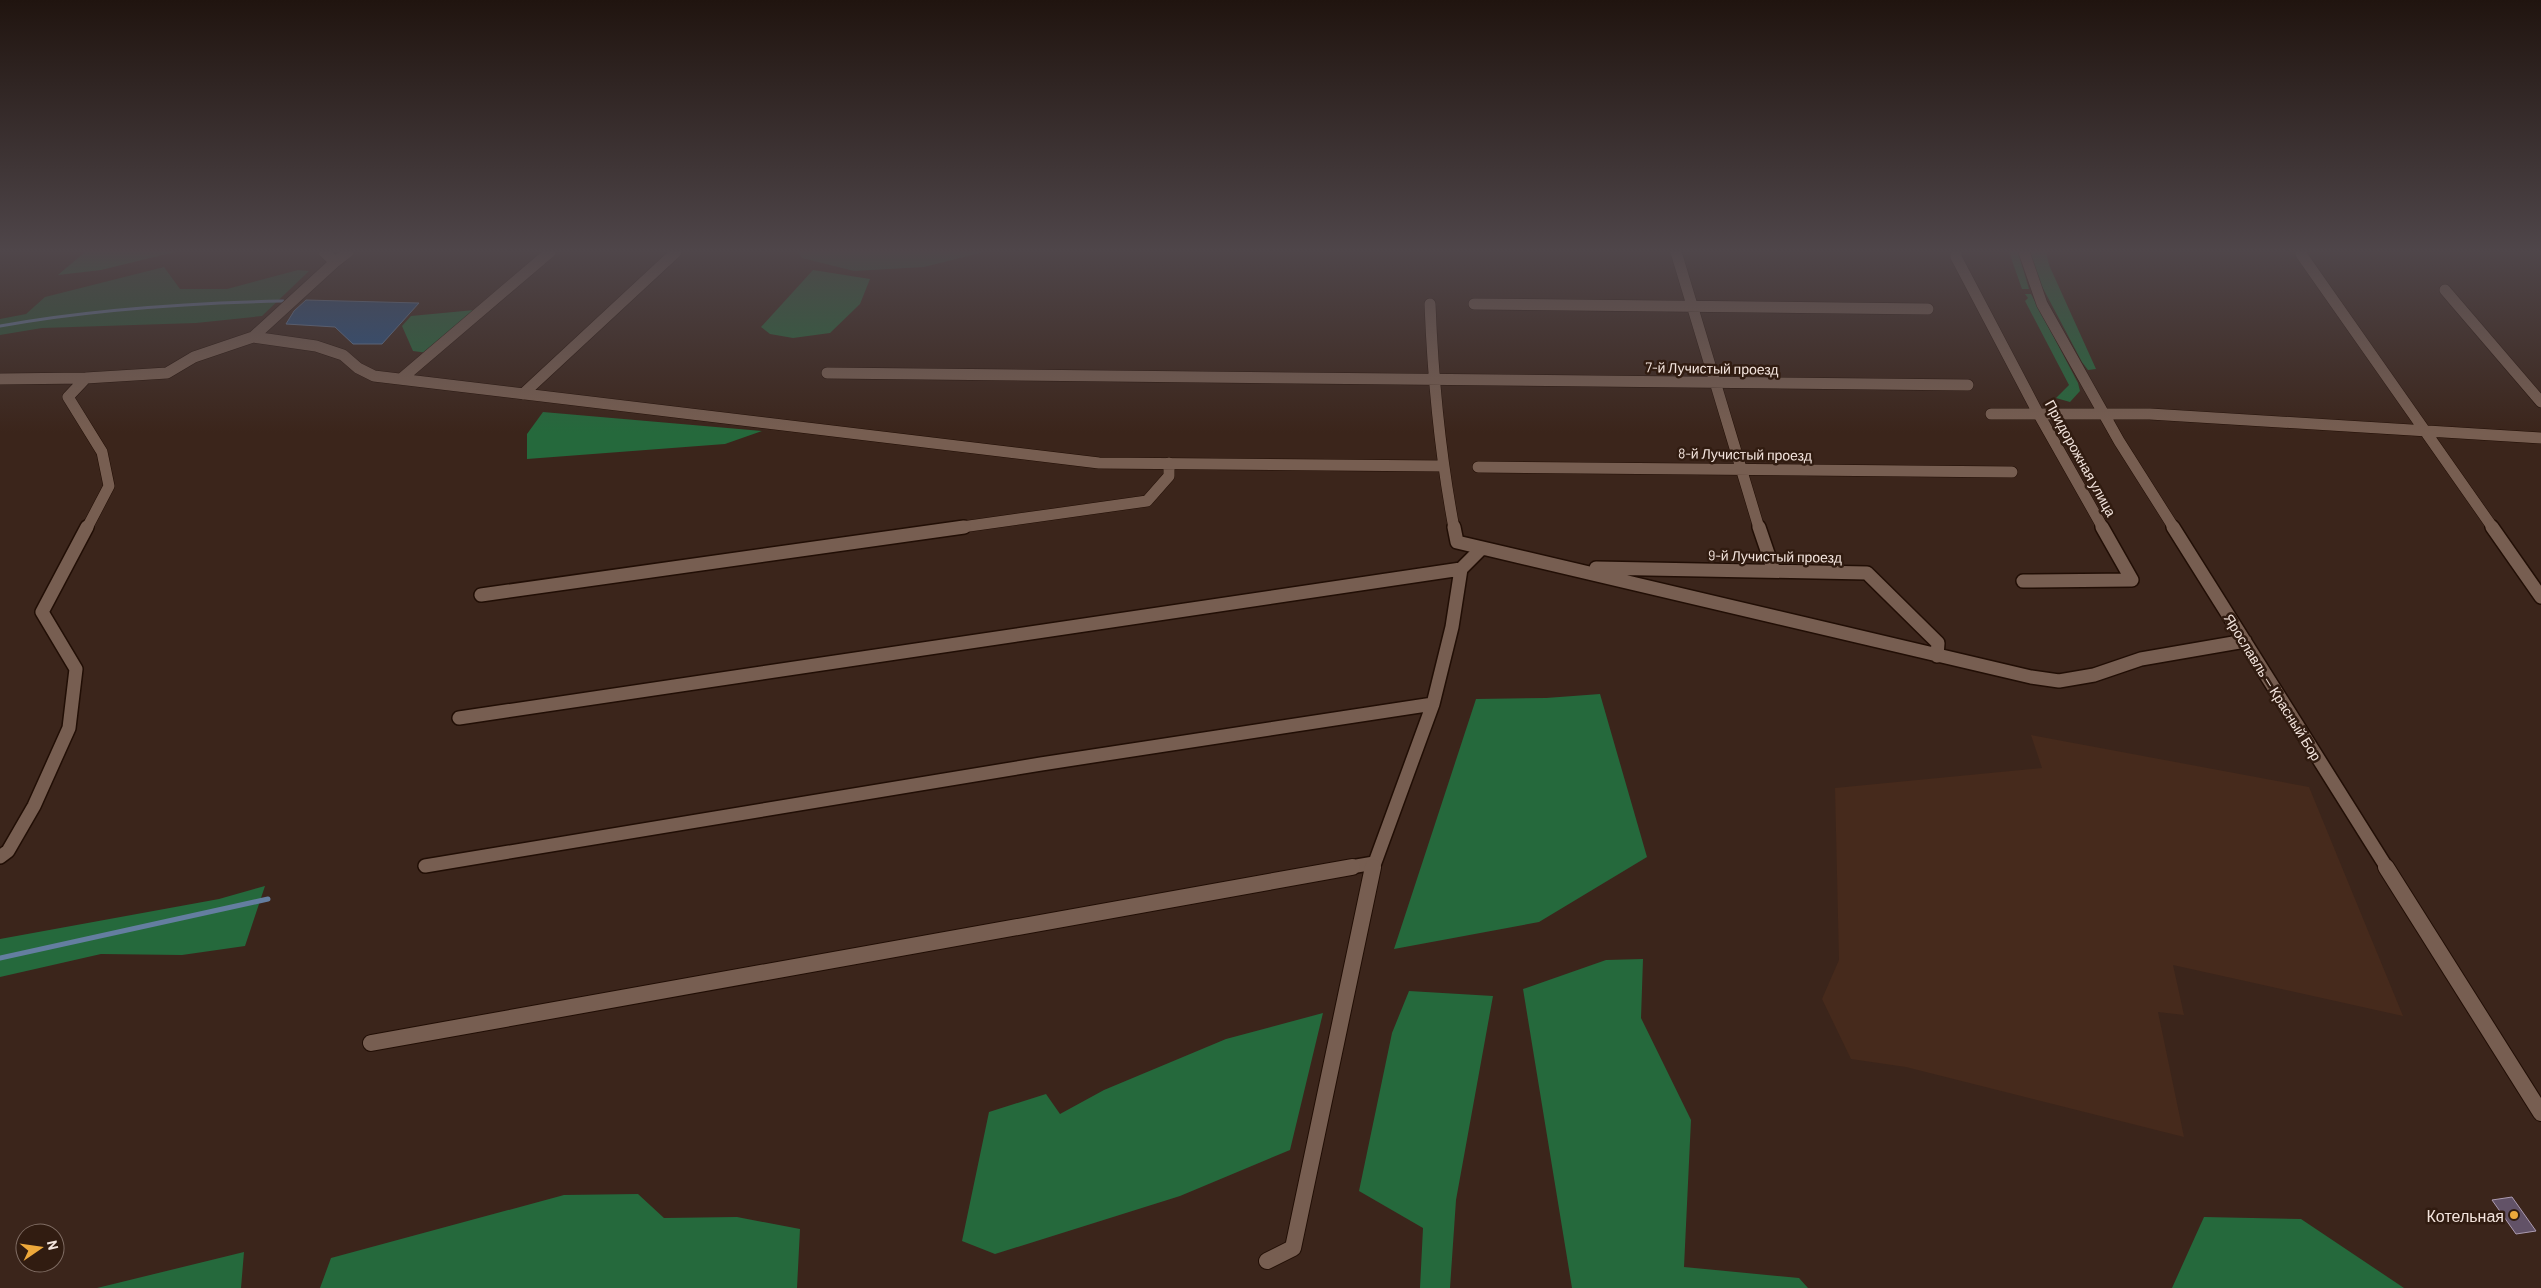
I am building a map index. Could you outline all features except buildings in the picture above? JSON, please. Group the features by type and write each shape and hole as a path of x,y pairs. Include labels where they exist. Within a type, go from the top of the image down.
{"street":[{"path":"0,379 86,378 167,374 194,357 253,337 280,312"},
{"path":"401,379 479,312"},
{"path":"523,394 611,312"},
{"path":"1430,312 1433,379 1442,466 1456,542 2031,678 2059,681 2094,675 2141,659 2245,642"},
{"path":"1693,312 1740,468 1774,572"},
{"name":"Придорожная улица","path":"1985,312 2038,413 2132,580 2023,581"},
{"name":"Ярославль — Красный Бор","path":"2047,312 2104,413 2245,642 2541,1113"},
{"path":"2342,312 2541,597"},
{"path":"2464,312 2541,402"},
{"path":"253,337 316,346 343,355 358,368 374,376 1099,463 1442,466"},
{"name":"7-й Лучистый проезд","path":"827,372 1968,384"},
{"path":"0,857 8,851 34,806 69,728 76,669 42,612 110,486 102,452 68,397 86,378"},
{"path":"1991,414 2104,413 2541,438"},
{"path":"481,595 1147,501 1169,476 1169,463"},
{"name":"8-й Лучистый проезд","path":"1478,468 1740,468 2012,472"},
{"path":"1267,1261 1293,1248 1374,863 1433,704 1452,627 1461,569 1482,548"},
{"name":"9-й Лучистый проезд","path":"1571,568 1868,573 1938,643 1937,656"},
{"path":"459,718 1461,569"},
{"path":"425,866 1041,764 1433,704"},
{"path":"371,1042 1374,863"}],"shaded area":[{"path":"2031,735 2309,787 2403,1016 2173,965 2184,1015 2158,1012 2184,1137 1906,1067 1851,1059 1822,999 1839,960 1835,788 2042,768"}],"green space":[{"path":"28,312 266,312 262,316 196,323 42,328 0,335 0,319"},
{"path":"452,312 481,312 428,353 413,351 402,326 411,316"},
{"path":"775,312 852,312 830,333 793,338 770,334 761,327"},
{"path":"2031,312 2041,312 2078,383 2080,391 2070,402 2056,398 2069,385"},
{"path":"2056,312 2070,312 2096,369 2088,370"},
{"path":"543,412 762,431 725,444 527,459 527,434"},
{"path":"1600,694 1647,857 1539,922 1394,949 1476,699 1546,698"},
{"path":"265,886 245,946 182,955 101,954 0,977 0,939 219,899"},
{"path":"1643,959 1641,1018 1691,1120 1684,1267 1799,1278 1808,1288 1572,1288 1523,989 1606,960"},
{"path":"1409,991 1493,996 1456,1200 1450,1288 1420,1288 1423,1228 1359,1191 1392,1033"},
{"path":"1323,1013 1290,1150 1180,1196 995,1254 962,1241 989,1112 1046,1094 1060,1114 1104,1090 1226,1039"},
{"path":"638,1194 664,1218 737,1217 800,1229 797,1288 320,1288 331,1258 564,1195"},
{"path":"2204,1217 2301,1219 2404,1288 2172,1288"},
{"path":"244,1252 241,1288 97,1288"}],"water":[{"path":"293,312 411,312 382,344 353,344 335,327 286,324"}],"waterway":[{"path":"0,326 96,312"},
{"path":"0,958 268,899"}],"place":[{"name":"Котельная","path":"2514,1215"}]}
